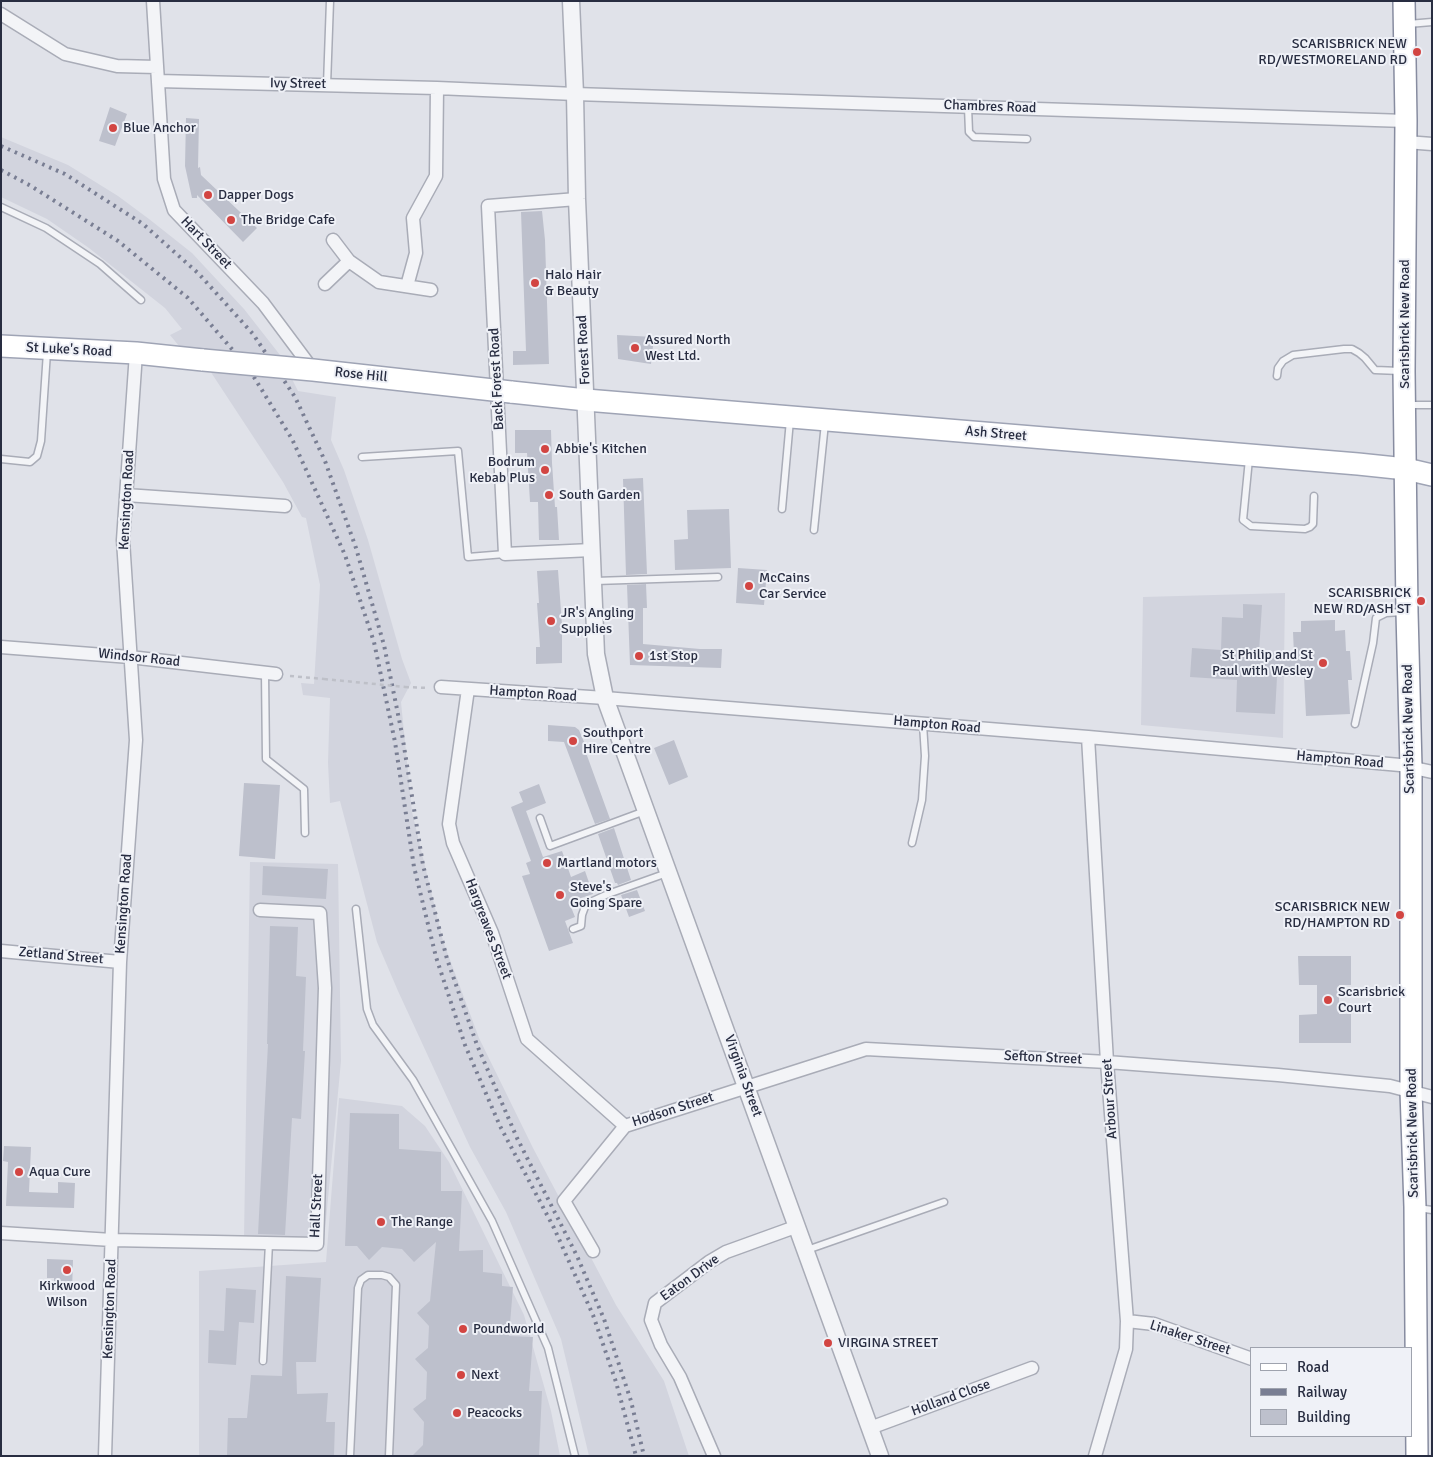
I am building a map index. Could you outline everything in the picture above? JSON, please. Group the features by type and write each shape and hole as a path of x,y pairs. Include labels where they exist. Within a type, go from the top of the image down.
{"main road":[{"name":"Scarisbrick New Road","path":"1404,1 1406,131 1404,371 1406,612 1411,767 1411,1090 1423,1209 1417,1456"},
{"name":"St Luke's Road","path":"1,346 136,353"},
{"name":"Rose Hill","path":"136,353 586,400"},
{"name":"Ash Street","path":"586,400 1250,455 1406,469 1432,475"}],"street":[{"name":"Hart Street","path":"153,1 164,179 174,210 263,303 313,370"},
{"name":"Forest Road","path":"571,1 577,200 596,654 604,698"},
{"path":"1,14 65,54 117,66 157,67"},
{"name":"Ivy Street","path":"158,81 437,88 575,94"},
{"path":"407,286 416,253 413,218 436,176 437,88"},
{"name":"Chambres Road","path":"575,94 968,107 1406,131 1432,144"},
{"name":"Back Forest Road","path":"504,554 488,206 577,200"},
{"path":"332,240 349,261 379,282 431,290"},
{"path":"325,284 349,261"},
{"name":"Kensington Road","path":"105,1456 120,962 136,740 123,540 136,353"},
{"path":"126,495 285,506"},
{"path":"504,554 592,550"},
{"name":"Windsor Road","path":"1,647 130,657 270,673"},
{"name":"Hampton Road","path":"441,687 604,698 1088,737 1400,765 1432,772"},
{"name":"Hargreaves Street","path":"468,690 449,824 453,843 492,933 527,1039 625,1126"},
{"name":"Virginia Street","path":"604,698 798,1226 880,1456"},
{"name":"Arbour Street","path":"1088,737 1107,1062 1127,1321 1126,1349 1095,1456"},
{"name":"Hall Street","path":"1,1233 112,1240 317,1244 325,988 320,913 260,910"},
{"name":"Zetland Street","path":"1,951 120,962"},
{"name":"Sefton Street","path":"747,1087 866,1049 1107,1062 1390,1086 1432,1097"},
{"name":"Hodson Street","path":"593,1251 564,1201 625,1126 747,1087"},
{"name":"Eaton Drive","path":"714,1456 680,1376 661,1345 651,1320 655,1303 709,1262 726,1252 798,1226"},
{"name":"Linaker Street","path":"1127,1321 1154,1324 1250,1358"},
{"name":"Holland Close","path":"870,1428 1032,1368"}],"lane":[{"path":"327,85 330,1"},
{"path":"1404,25 1432,22"},
{"path":"968,107 969,132 974,137 1027,139"},
{"path":"1,207 46,228 100,264 141,300"},
{"path":"1,459 30,462 37,456 41,441 48,348"},
{"path":"1278,376 1278,368 1282,361 1293,355 1344,349 1352,349 1359,353 1366,358 1375,370 1404,371"},
{"path":"1405,405 1432,404"},
{"path":"782,509 790,416"},
{"path":"814,530 826,419"},
{"path":"362,457 458,451 468,557 504,554"},
{"path":"1250,455 1243,520 1246,524 1256,528 1310,527 1313,524 1314,496"},
{"path":"593,581 718,577"},
{"path":"1355,724 1373,643 1376,618 1386,613 1406,612"},
{"path":"270,673 266,758 304,789 305,833"},
{"path":"912,843 922,800 925,756 923,724"},
{"path":"540,818 550,846 646,810"},
{"path":"573,929 581,926 586,904 608,894 669,873"},
{"path":"356,910 367,1009 373,1025 413,1080 492,1221 548,1348 575,1456"},
{"path":"806,1250 944,1202"},
{"path":"263,1361 269,1243"},
{"path":"350,1456 358,1288 361,1280 368,1275 389,1277 396,1285 389,1456"}],"path":[{"path":"299,678 427,688"}],"shaded area":[{"path":"1,137 68,165 118,196 149,219 192,253 244,309 280,355 298,391 336,397 331,440 344,470 368,540 402,659 411,683 401,702 412,812 443,941 479,1038 533,1148 616,1305 664,1381 689,1456 589,1456 561,1339 506,1212 470,1147 377,942 340,801 330,803 328,763 330,698 303,695 301,683 314,684 320,585 306,518 302,517 283,482 195,348 179,346 170,335 182,329 165,308 89,248 47,219 1,197"},
{"path":"1285,593 1283,738 1141,725 1143,597"},
{"path":"250,862 338,864 341,1061 324,1241 244,1238"},
{"path":"339,1098 402,1106 425,1126 449,1162 524,1315 551,1411 560,1456 199,1456 199,1271 326,1262"}],"building":[{"name":"Blue Anchor","path":"110,107 127,114 115,146 99,141"},
{"path":"186,118 199,119 198,168 200,167 201,175 257,228 243,242 197,195 197,198 192,198 185,166"},
{"path":"542,211 545,240 549,364 513,365 513,351 526,351 521,212"},
{"name":"Assured North West Ltd.","path":"617,335 654,337 651,364 618,359"},
{"path":"515,430 551,430 555,507 557,507 559,540 539,540 538,502 530,502 527,453 515,453"},
{"path":"643,478 647,574 626,575 623,479"},
{"path":"729,509 731,568 675,570 674,540 688,539 687,510"},
{"path":"738,568 767,570 764,605 736,603"},
{"path":"558,570 562,625 562,663 536,664 536,647 540,647 537,571"},
{"path":"646,584 647,608 643,608 643,644 722,649 721,668 630,665 627,585"},
{"path":"1243,604 1262,605 1259,652 1294,654 1293,632 1301,632 1301,621 1335,620 1335,631 1345,630 1346,651 1350,651 1352,680 1348,680 1350,714 1306,716 1304,676 1277,677 1275,714 1236,712 1237,680 1190,677 1192,648 1221,650 1222,617 1243,618"},
{"path":"548,725 575,727 579,730 610,819 595,824 564,742 548,741"},
{"path":"674,740 688,777 669,785 654,748"},
{"path":"244,783 280,785 275,859 239,856"},
{"path":"539,784 546,803 526,811 543,857 562,851 571,877 585,871 593,894 569,902 575,917 565,921 573,943 549,951 522,876 530,874 526,863 531,861 511,807 523,802 519,792"},
{"path":"614,828 631,880 618,885 615,883 598,834"},
{"path":"263,866 328,869 326,899 262,895"},
{"path":"637,890 645,911 629,917 621,895"},
{"path":"270,926 298,927 296,976 306,977 303,1051 305,1051 301,1119 292,1118 285,1235 258,1234 268,1044"},
{"name":"Scarisbrick Court","path":"1298,956 1351,956 1351,985 1339,985 1339,1014 1351,1014 1351,1043 1299,1043 1299,1015 1317,1014 1317,985 1299,985"},
{"path":"350,1113 399,1114 399,1149 441,1152 441,1191 462,1191 459,1251 483,1250 483,1272 502,1274 502,1286 513,1287 509,1336 533,1337 529,1391 542,1391 539,1456 412,1456 423,1445 424,1422 413,1409 426,1399 427,1372 415,1359 428,1348 429,1326 417,1313 430,1301 436,1242 414,1262 402,1249 382,1247 369,1260 357,1246 345,1246"},
{"name":"Aqua Cure","path":"4,1146 31,1147 29,1192 58,1193 58,1182 75,1183 74,1208 6,1206 8,1162 3,1161"},
{"path":"47,1259 73,1260 72,1291 54,1291 54,1278 47,1278"},
{"path":"286,1276 321,1278 316,1362 296,1362 297,1394 328,1393 326,1422 335,1422 334,1456 227,1456 228,1418 247,1418 251,1375 282,1376"},
{"path":"226,1288 256,1290 254,1323 239,1322 236,1365 208,1363 209,1330 224,1331"}],"railway":[{"path":"1,146 65,174 143,224 199,274 253,334 295,397 325,461 356,548 384,645 402,734 423,865 447,959 477,1045 517,1138 577,1256 604,1319 631,1401 644,1456"},
{"path":"1,170 31,186 118,241 188,298 249,369 292,439 345,555 374,642 395,742 414,867 436,957 465,1045 500,1126 554,1228 593,1315 616,1382 636,1456"}],"place":[{"name":"SCARISBRICK NEW RD/WESTMORELAND RD","path":"1417,52"},
{"name":"Blue Anchor","path":"113,128"},
{"name":"Dapper Dogs","path":"208,195"},
{"name":"The Bridge Cafe","path":"231,220"},
{"name":"Halo Hair & Beauty","path":"535,283"},
{"name":"Assured North West Ltd.","path":"635,348"},
{"name":"Abbie's Kitchen","path":"545,449"},
{"name":"Bodrum Kebab Plus","path":"545,470"},
{"name":"South Garden","path":"549,495"},
{"name":"McCains Car Service","path":"749,586"},
{"name":"SCARISBRICK NEW RD/ASH ST","path":"1421,601"},
{"name":"JR's Angling Supplies","path":"551,621"},
{"name":"1st Stop","path":"639,656"},
{"name":"St Philip and St Paul with Wesley","path":"1323,663"},
{"name":"Southport Hire Centre","path":"573,741"},
{"name":"Martland motors","path":"547,863"},
{"name":"Steve's Going Spare","path":"560,895"},
{"name":"SCARISBRICK NEW RD/HAMPTON RD","path":"1400,915"},
{"name":"Scarisbrick Court","path":"1328,1000"},
{"name":"Aqua Cure","path":"19,1172"},
{"name":"The Range","path":"381,1222"},
{"name":"Kirkwood Wilson","path":"67,1270"},
{"name":"Poundworld","path":"463,1329"},
{"name":"VIRGINA STREET","path":"828,1343"},
{"name":"Next","path":"461,1375"},
{"name":"Peacocks","path":"457,1413"}]}
